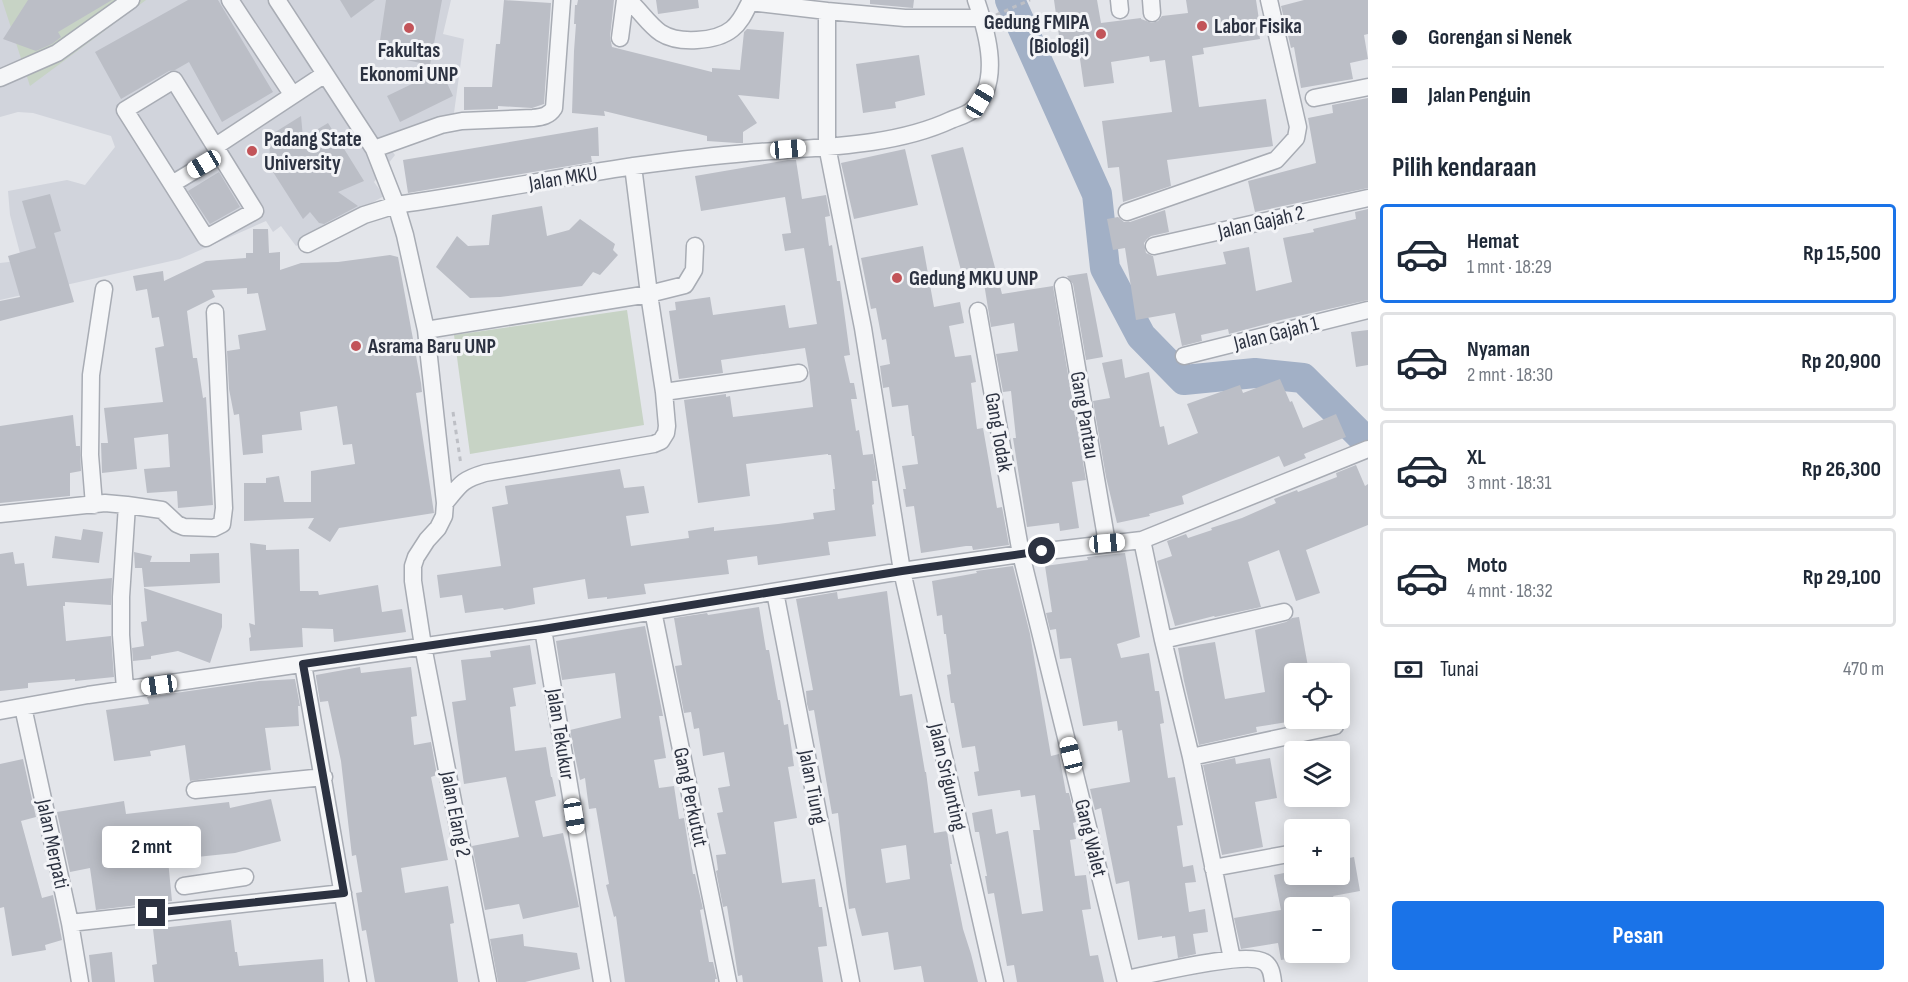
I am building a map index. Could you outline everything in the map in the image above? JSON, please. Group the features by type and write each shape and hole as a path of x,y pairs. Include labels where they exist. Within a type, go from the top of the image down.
{"street":[{"path":"0,78 57,53 131,0"},
{"path":"230,0 292,94"},
{"path":"278,0 374,149 396,205 426,330 445,503"},
{"path":"374,149 441,125 462,121 543,117 550,113 554,108 562,0"},
{"path":"626,0 660,32 676,39 692,40 731,31 744,15 750,1 905,18 982,18"},
{"path":"620,38 626,0"},
{"name":"Jalan MKU","path":"307,244 364,215 396,205 633,166 728,154 867,142 930,130 971,111 987,90 990,66 982,18 976,0"},
{"path":"1127,212 1276,160 1296,138 1299,127 1269,0"},
{"path":"827,11 827,146 864,328 902,571"},
{"path":"172,184 292,94 325,74"},
{"path":"174,80 255,211 206,238 172,184 125,110 174,80"},
{"path":"1314,98 1368,87"},
{"path":"445,503 463,481 485,473 654,444 661,441 666,433 664,392 633,166"},
{"name":"Jalan Gajah 2","path":"1154,246 1368,198"},
{"path":"426,330 649,294 685,285 694,270 695,246"},
{"name":"Gang Pantau","path":"1063,286 1107,543"},
{"path":"94,505 90,455 91,375 104,289"},
{"name":"Jalan Gajah 1","path":"1184,356 1368,310"},
{"name":"Gang Todak","path":"978,311 1021,554"},
{"path":"0,514 105,503 162,510 177,524 184,527 214,528 222,524 224,508 215,312"},
{"path":"664,392 799,373"},
{"path":"0,711 124,690 543,629 902,571 1142,540 1366,449"},
{"name":"Jalan Elang 2","path":"445,503 444,516 438,528 427,540 413,566 416,606 488,982"},
{"path":"124,690 121,597 127,505"},
{"path":"1142,540 1191,757 1232,959"},
{"name":"Gang Walet","path":"1021,554 1126,981"},
{"name":"Jalan Srigunting","path":"902,571 995,982"},
{"name":"Jalan Tiung","path":"775,592 851,982"},
{"name":"Gang Perkutut","path":"653,611 728,982"},
{"path":"1163,640 1284,612"},
{"name":"Jalan Tekukur","path":"543,629 600,982"},
{"path":"303,664 358,982"},
{"name":"Jalan Merpati","path":"23,707 70,923 80,982"},
{"path":"1191,757 1321,729"},
{"path":"195,790 324,777"},
{"path":"1213,868 1284,855"},
{"path":"184,886 245,877"},
{"path":"211,882 213,906"},
{"path":"70,923 344,893"},
{"path":"1126,981 1232,959 1265,962 1270,968 1273,982"}],"path":[{"path":"1002,13 1030,0"}],"shaded area":[{"name":"Padang State University","path":"0,0 451,0 443,34 464,39 454,113 384,140 395,155 374,182 384,196 296,246 281,226 273,232 266,221 180,259 0,300 0,263 17,261 21,257 10,215 8,191 67,180 85,185 115,147 111,136 33,113 18,112 0,117"}],"green space":[{"path":"2,0 146,0 30,86"},
{"path":"627,310 644,425 470,454 454,335"}],"building":[{"path":"28,0 112,0 58,32 61,37 36,51 3,39"},
{"path":"188,0 218,0 273,92 222,122 189,62 121,99 95,52"},
{"name":"Fakultas Ekonomi UNP","path":"340,0 375,0 351,18"},
{"name":"Fakultas Ekonomi UNP","path":"386,0 442,0 430,65 378,54"},
{"path":"504,0 551,3 544,104 532,108 498,106 498,109 464,110 464,87 492,87 496,44 500,44"},
{"path":"578,0 614,0 610,37 612,47 712,72 712,68 740,70 744,32 747,29 784,32 779,99 738,95 757,123 743,132 743,143 707,141 707,136 604,111 605,116 572,113 575,5"},
{"path":"656,0 698,0 699,8 658,14"},
{"path":"870,0 914,0 913,8 870,4"},
{"path":"1054,0 1097,0 1101,23 1141,18 1152,23 1158,21 1162,16 1188,13 1186,0 1256,0 1260,39 1203,48 1204,54 1192,56 1199,107 1266,99 1273,146 1167,160 1171,186 1123,202 1119,167 1108,168 1102,121 1172,112 1165,60 1150,62 1149,56 1111,62 1114,83 1084,87 1078,45 1061,50"},
{"path":"1304,0 1368,0 1368,34 1364,35 1368,59 1350,63 1353,79 1301,88 1294,47 1291,48 1281,6"},
{"path":"919,55 925,95 895,102 896,108 863,113 856,64"},
{"path":"441,70 453,96 400,122 387,96"},
{"path":"1368,98 1368,188 1255,212 1248,181 1316,163 1308,118 1333,113 1332,105"},
{"path":"301,116 303,138 328,123 364,181 338,192 358,206 324,224 319,223 310,212 303,219 266,161 270,159 269,136"},
{"path":"598,127 599,156 591,156 592,162 408,193 403,160"},
{"path":"963,147 1002,294 1053,286 1086,480 1072,482 1079,528 1060,531 1059,523 1027,527 1013,438 1016,438 1011,391 1003,392 996,354 1018,351 1014,323 991,327 983,277 964,282 931,155"},
{"path":"905,149 918,205 854,219 841,163"},
{"path":"796,160 802,199 826,195 830,216 825,217 829,246 832,245 837,281 840,281 850,355 844,356 850,383 854,383 857,399 851,399 856,431 859,430 863,455 873,454 876,472 877,481 872,481 874,504 872,505 876,536 828,542 830,555 758,565 757,556 727,560 729,574 644,584 646,594 588,599 585,579 533,588 535,604 504,610 503,608 465,613 462,595 440,598 437,575 501,566 492,507 508,504 505,486 620,469 624,488 644,486 649,513 626,516 631,546 689,538 688,531 714,527 714,531 814,519 813,513 835,510 831,455 828,454 746,464 750,496 698,503 684,400 726,394 726,397 730,396 733,417 813,407 809,371 805,348 721,360 723,373 679,379 669,311 676,310 675,302 710,297 713,315 785,305 789,328 817,324 804,248 785,251 782,234 791,233 785,197 701,211 695,176"},
{"path":"219,172 240,207 210,224 188,191"},
{"path":"50,194 61,231 54,233 74,302 0,321 0,301 20,297 8,256 36,248 22,201"},
{"path":"542,206 547,236 569,230 580,219 615,244 613,250 618,255 600,275 593,272 582,286 500,297 470,298 436,267 457,236 468,246 489,245 492,215"},
{"path":"1368,209 1368,300 1229,334 1228,329 1201,335 1202,341 1182,346 1175,313 1136,320 1125,248 1113,250 1107,219 1118,217 1124,222 1130,222 1165,210 1169,232 1151,236 1144,243 1146,253 1153,256 1157,276 1226,264 1223,252 1249,247 1256,291 1292,282 1283,238 1314,232 1313,229 1356,219 1355,212"},
{"path":"253,229 268,229 269,253 280,252 280,270 301,263 338,262 390,255 398,257 421,383 422,392 416,393 434,513 339,528 330,542 308,528 314,518 244,521 244,483 266,483 266,478 279,476 284,502 311,502 311,471 355,464 352,444 343,445 337,406 300,412 302,430 262,435 263,453 243,455 239,414 234,415 229,389 227,351 240,349 238,335 266,330 258,293 247,294 247,288 212,290 215,297 187,311 193,358 197,358 203,398 206,397 213,505 178,508 177,491 147,493 144,469 170,467 168,434 134,438 137,469 102,473 101,443 108,443 104,408 163,402 155,348 164,346 159,317 152,318 147,289 136,291 133,276 163,271 164,281 206,261 246,258 246,253 253,253"},
{"path":"923,246 934,307 960,302 964,323 949,326 955,357 971,355 976,382 971,383 977,429 983,428 997,508 1002,507 1009,545 973,550 972,546 966,546 921,553 914,506 906,507 902,466 918,464 914,436 912,436 908,405 892,407 889,387 883,388 880,366 890,364 886,339 882,340 876,308 871,309 861,258"},
{"path":"1087,273 1103,357 1086,360 1073,284 1067,276"},
{"path":"1368,330 1368,365 1356,367 1351,332"},
{"path":"1122,359 1125,378 1149,372 1160,427 1164,426 1168,445 1198,433 1187,404 1240,385 1243,393 1280,379 1303,428 1336,414 1346,437 1304,454 1306,458 1284,467 1279,456 1182,496 1184,504 1149,514 1150,516 1117,523 1106,477 1093,401 1110,398 1102,363"},
{"path":"73,415 76,446 80,446 81,471 70,473 70,496 0,503 0,426"},
{"path":"1356,465 1365,486 1368,484 1368,525 1306,550 1320,593 1296,601 1279,550 1248,562 1261,607 1175,626 1157,561 1172,556 1167,541 1186,534 1188,538 1242,518 1276,503 1274,499 1337,477 1336,473"},
{"path":"83,529 103,532 99,563 52,558 55,536 81,540"},
{"path":"250,543 266,545 266,550 299,549 300,591 318,591 319,595 378,585 382,612 402,609 406,632 334,642 333,629 302,628 303,647 250,651 249,623 255,625"},
{"path":"13,552 15,564 24,563 27,586 112,578 111,605 65,602 63,606 66,641 111,636 114,677 28,683 28,688 0,691 0,554"},
{"path":"134,552 152,556 150,562 190,562 190,554 219,553 220,583 144,587 142,568 135,568"},
{"path":"1125,553 1140,637 1117,644 1121,658 1149,653 1155,691 1159,691 1164,723 1160,724 1168,778 1175,777 1183,825 1177,826 1183,867 1193,865 1196,882 1185,883 1189,912 1205,909 1208,932 1193,934 1196,954 1178,958 1175,936 1138,940 1129,881 1116,884 1101,808 1095,810 1090,789 1130,782 1122,730 1118,731 1117,721 1083,726 1071,658 1060,659 1056,629 1050,630 1046,613 1052,612 1045,566 1088,560 1087,557"},
{"path":"1013,566 1030,634 1051,756 1059,754 1066,793 1069,793 1076,822 1073,823 1076,839 1070,840 1075,876 1086,875 1091,909 1082,910 1090,956 1098,955 1104,982 1017,982 1014,965 1007,966 994,893 988,894 979,832 975,832 972,813 992,809 996,834 1008,831 1022,914 1043,911 1033,830 1040,830 1035,795 1021,797 1020,790 978,796 974,772 979,771 975,746 962,748 947,675 951,674 946,634 944,634 942,615 937,616 932,581 977,573 976,571"},
{"path":"144,588 222,614 222,627 210,663 178,651 151,656 151,659 133,661 132,648 144,646 141,622 147,621"},
{"path":"887,591 900,696 912,694 934,833 947,831 952,864 950,864 963,929 978,982 924,982 921,966 894,970 888,932 862,936 855,908 849,909 838,813 832,814 814,710 809,711 807,704 806,691 813,690 796,599 837,592 838,599","holes":["906,845 910,879 886,883 881,849"]},
{"path":"759,607 766,650 769,650 784,725 788,724 794,766 788,767 797,818 774,822 782,883 815,879 819,907 822,907 827,946 818,947 823,982 743,982 742,975 738,976 727,906 723,907 716,871 718,870 716,855 726,854 717,813 723,812 718,788 730,786 724,752 703,756 699,728 694,729 691,712 684,713 675,666 682,665 674,618"},
{"path":"1299,617 1307,663 1284,663 1284,723 1256,727 1257,732 1199,745 1178,648 1215,642 1225,699 1265,692 1255,630 1286,622"},
{"path":"645,626 663,716 659,716 666,758 654,760 659,788 674,786 679,819 684,818 693,874 695,874 703,909 700,910 709,962 713,962 717,979 715,982 625,982 616,916 614,917 606,885 609,884 596,808 589,809 585,778 580,780 576,761 570,730 621,718 615,673 562,680 556,641"},
{"path":"530,645 536,684 513,688 516,706 510,707 515,751 546,747 556,796 535,801 543,837 563,833 579,907 523,919 519,904 485,910 472,846 519,837 506,777 464,784 452,702 466,700 461,660 491,657 490,651"},
{"path":"360,667 361,673 411,667 417,716 411,717 414,745 431,742 437,775 431,777 448,860 401,868 405,893 448,886 454,923 450,924 458,982 375,982 366,930 362,931 356,893 362,892 356,855 352,856 341,761 328,701 320,702 316,677 316,675"},
{"path":"295,679 300,706 298,706 299,726 265,728 271,770 190,781 185,745 150,751 151,756 114,761 106,710 149,704 147,697 259,681"},
{"path":"1235,758 1236,764 1270,758 1277,798 1255,802 1263,847 1222,855 1203,765"},
{"path":"23,759 36,817 21,821 42,898 53,895 62,940 45,945 46,950 12,956 4,907 0,908 0,764"},
{"path":"271,799 281,841 235,853 168,860 172,901 96,910 90,868 70,872 57,812 124,801 126,814 229,802 230,808"},
{"path":"1354,857 1360,891 1334,897 1284,897 1284,960 1281,960 1278,943 1241,949 1234,918 1281,910 1274,875 1284,873 1284,885 1350,885 1350,858"},
{"path":"231,920 239,966 323,959 324,982 154,982 152,965 157,964 153,929"},
{"path":"523,934 524,946 577,953 580,969 525,982 498,982 490,939"},
{"path":"112,952 115,982 92,982 89,955"}],"waterway":[{"path":"1010,0 1097,194 1105,268 1141,336 1184,380 1255,373 1303,378 1368,443"}],"place":[{"name":"Labor Fisika","path":"1202,26"},
{"name":"Fakultas Ekonomi UNP","path":"409,28"},
{"name":"Gedung FMIPA (Biologi)","path":"1101,34"},
{"name":"Padang State University","path":"252,151"},
{"name":"Gedung MKU UNP","path":"897,278"},
{"name":"Asrama Baru UNP","path":"356,346"}],"route":[{"path":"152,913 344,893 303,664 1042,551"}]}
